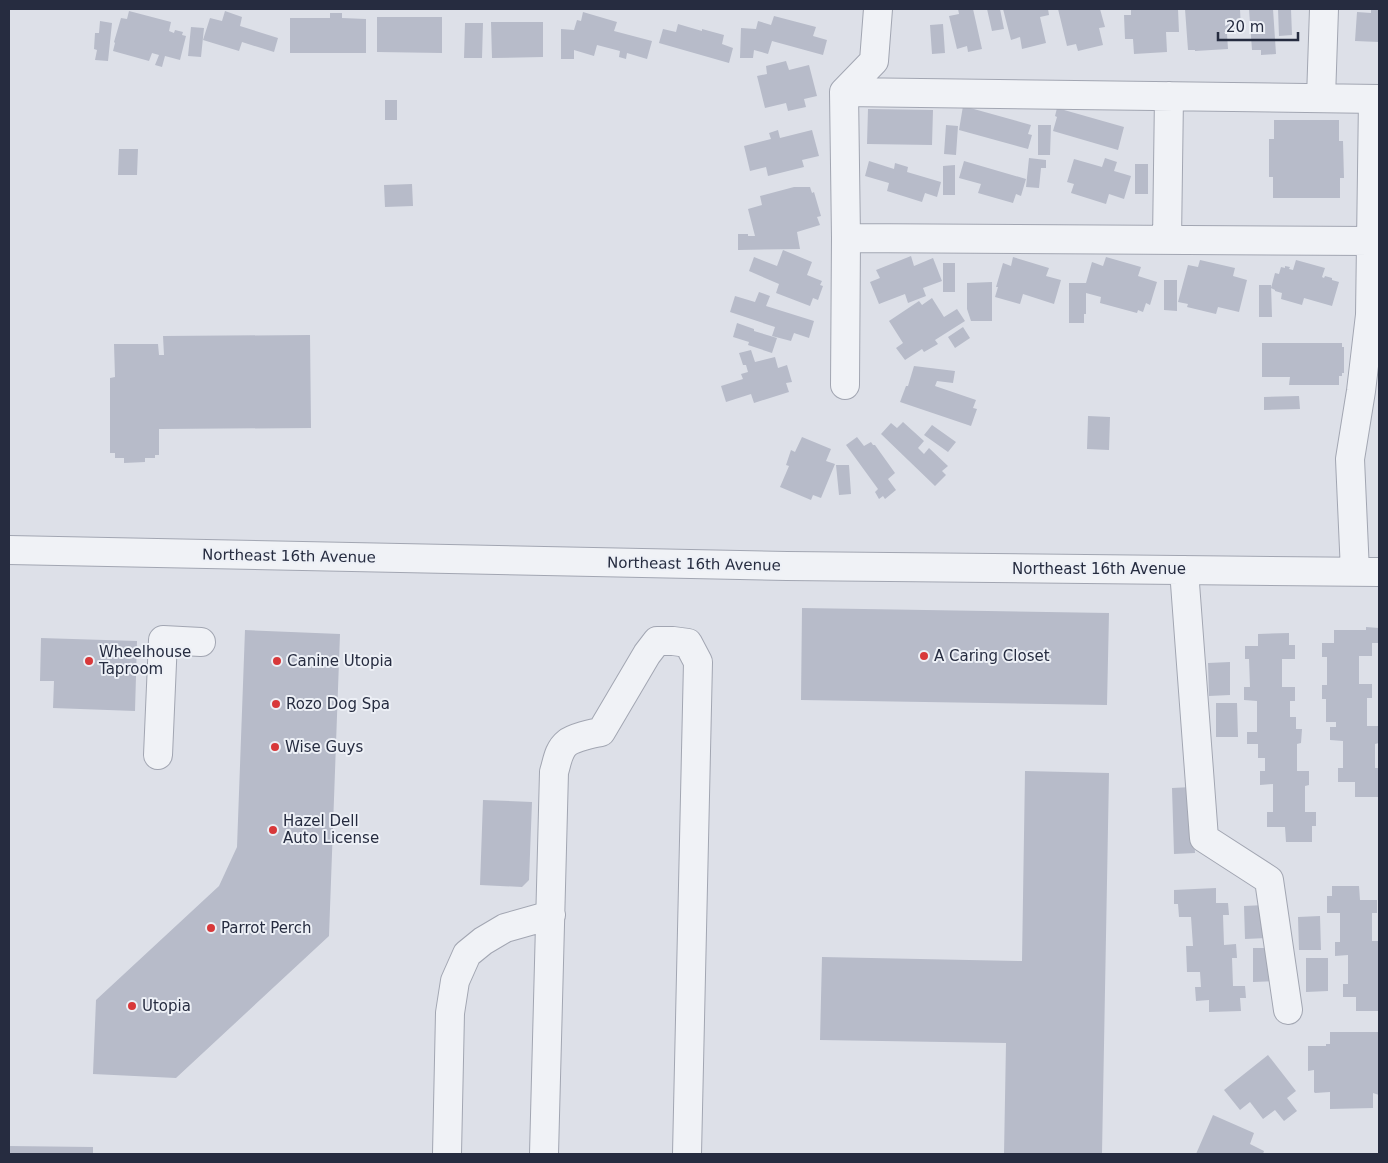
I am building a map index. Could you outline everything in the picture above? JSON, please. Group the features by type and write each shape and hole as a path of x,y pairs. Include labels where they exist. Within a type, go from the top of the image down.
{"street":[{"path":"845,385 846,238 844,92 874,61 878,9"},
{"path":"1321,98 1324,9"},
{"path":"844,92 1376,99 1371,241 1369,407 1350,459 1367,572"},
{"path":"1167,240 1169,96"},
{"path":"846,238 1371,241"},
{"name":"Northeast 16th Avenue","path":"9,550 787,566 1367,572"},
{"path":"1184,570 1204,838 1269,880 1288,1010"},
{"path":"158,756 163,640 200,642"},
{"path":"544,1154 554,772 558,755 567,743 588,734 601,732 656,641 688,643 698,662 687,1154"},
{"path":"447,1154 450,1013 455,981 467,954 483,941 504,928 550,915"}],"building":[{"path":"958,9 973,9 982,49 968,52 967,46 957,49 949,16 959,14"},
{"path":"987,9 1000,9 1004,29 992,31"},
{"path":"1003,9 1048,9 1049,15 1040,17 1046,43 1022,49 1020,37 1011,40"},
{"path":"1058,9 1100,9 1105,27 1099,28 1103,45 1078,51 1076,44 1067,46"},
{"path":"1131,9 1178,9 1179,32 1166,32 1167,52 1134,54 1133,39 1125,39 1124,15 1131,15"},
{"path":"1185,9 1240,9 1241,31 1227,34 1228,49 1188,50"},
{"path":"1249,9 1273,9 1276,54 1261,55 1261,50 1252,50"},
{"path":"1278,9 1291,9 1292,35 1279,36"},
{"path":"1371,9 1379,9 1379,42 1355,41 1357,12 1371,13"},
{"path":"129,11 171,22 169,31 174,33 175,30 183,32 182,35 186,36 180,60 165,56 162,67 155,65 159,55 152,53 149,61 113,51 121,18 127,19"},
{"path":"225,11 242,17 240,26 278,38 274,52 242,42 239,51 203,40 210,18 222,21"},
{"path":"583,12 617,22 614,31 652,41 647,59 627,53 626,59 619,57 620,51 597,45 594,56 574,50 574,59 561,59 561,29 574,30 577,20 581,21"},
{"path":"330,13 342,13 342,18 366,19 366,53 290,53 290,18 330,18"},
{"path":"774,16 816,27 813,36 827,40 823,55 772,41 768,54 754,50 753,58 740,58 741,28 756,29 758,21 771,25"},
{"path":"377,17 442,17 442,53 377,52"},
{"path":"100,21 112,23 108,61 95,60 97,50 94,49 95,33 99,33"},
{"path":"491,22 543,22 543,57 492,58"},
{"path":"465,23 483,23 482,58 464,58"},
{"path":"678,24 724,35 722,44 733,48 729,63 659,43 663,29 676,32"},
{"path":"943,24 945,53 932,54 930,25"},
{"path":"191,27 204,28 201,57 188,56"},
{"path":"786,61 789,70 809,65 817,96 804,99 806,107 788,111 786,103 765,108 757,76 767,74 766,66"},
{"path":"385,100 397,100 397,120 385,120"},
{"path":"963,106 1031,125 1028,134 1032,135 1028,149 959,130"},
{"path":"1057,108 1124,127 1118,150 1053,131 1057,117 1055,116"},
{"path":"868,109 933,110 932,145 867,144"},
{"path":"1274,120 1339,120 1339,141 1343,141 1344,178 1340,178 1340,198 1273,198 1273,177 1269,177 1269,139 1274,139"},
{"path":"946,125 958,126 956,155 944,154"},
{"path":"1038,125 1051,125 1050,155 1038,155"},
{"path":"778,130 780,138 812,130 819,156 802,160 804,167 768,176 766,167 750,171 744,146 771,139 769,133"},
{"path":"119,149 138,149 137,175 118,175"},
{"path":"1029,158 1046,160 1046,168 1041,168 1039,188 1026,187"},
{"path":"1105,158 1117,162 1114,171 1131,176 1124,199 1109,194 1106,204 1071,193 1074,184 1067,182 1074,159 1102,167"},
{"path":"869,161 894,169 895,163 908,167 907,172 941,182 937,197 925,193 922,202 887,191 889,183 865,176"},
{"path":"964,161 1026,179 1021,196 1016,194 1013,203 978,193 981,184 959,178"},
{"path":"1135,164 1148,164 1148,194 1135,194"},
{"path":"955,165 955,195 943,195 943,166"},
{"path":"412,184 413,206 385,207 384,185"},
{"path":"794,187 810,187 812,193 814,192 821,216 817,217 820,225 797,232 800,249 738,250 738,234 755,236 748,209 762,205 760,196"},
{"path":"783,250 812,262 807,275 822,281 820,285 823,286 818,300 813,298 810,306 776,293 779,284 749,271 754,257 777,266"},
{"path":"911,256 914,266 933,258 942,281 923,288 926,296 908,303 905,294 879,304 870,282 880,278 876,270"},
{"path":"1013,257 1049,268 1046,276 1061,280 1054,304 1023,294 1020,304 995,297 1003,263 1011,266"},
{"path":"1106,257 1141,267 1138,276 1157,282 1150,305 1146,303 1143,312 1138,310 1137,313 1100,303 1101,297 1086,293 1084,323 1069,323 1069,283 1086,283 1092,262 1103,266"},
{"path":"1200,260 1235,268 1233,276 1247,280 1239,312 1218,307 1216,314 1187,307 1188,304 1178,302 1188,265 1198,267"},
{"path":"1296,260 1325,268 1322,277 1332,278 1332,280 1339,282 1332,306 1304,298 1302,305 1281,299 1282,293 1271,288 1275,273 1279,274 1281,267 1285,268 1285,266 1293,270"},
{"path":"943,263 955,263 955,292 943,292"},
{"path":"1164,280 1177,280 1177,311 1164,310"},
{"path":"992,282 992,321 971,321 967,309 967,283"},
{"path":"1259,285 1271,285 1272,317 1259,317"},
{"path":"759,292 770,296 766,306 814,321 809,338 794,333 791,341 772,336 775,327 730,312 735,296 755,302"},
{"path":"932,298 944,317 957,309 965,321 935,340 938,344 924,352 922,349 905,360 896,348 903,343 889,321 919,301 922,305"},
{"path":"737,323 754,329 754,331 777,338 772,353 748,345 749,342 733,337"},
{"path":"963,327 970,338 955,348 948,337"},
{"path":"310,335 311,428 159,429 159,455 155,455 155,458 145,458 145,462 124,463 124,458 115,458 115,453 110,453 110,378 115,377 114,344 158,344 159,355 164,355 163,336"},
{"path":"1262,343 1342,343 1342,347 1344,347 1344,373 1342,373 1342,376 1339,376 1339,385 1289,385 1290,377 1262,377"},
{"path":"751,350 755,362 775,357 778,368 787,365 792,382 786,383 789,392 754,403 751,394 726,402 721,386 743,379 741,374 748,372 746,365 743,365 739,353"},
{"path":"914,366 955,371 953,383 937,381 935,386 976,400 973,408 977,409 971,426 900,402 906,386 908,386"},
{"path":"1299,396 1300,409 1264,410 1264,397"},
{"path":"1088,416 1110,417 1109,450 1087,449"},
{"path":"903,422 924,441 918,448 924,454 929,448 948,466 942,471 946,475 935,486 881,434 891,423 897,428"},
{"path":"932,425 956,442 948,452 924,435"},
{"path":"802,437 831,449 826,461 835,464 821,498 813,495 811,500 780,487 789,466 786,465 791,450 795,452"},
{"path":"857,437 864,446 871,442 875,445 895,473 888,479 896,490 885,499 883,496 879,499 875,492 878,489 846,445"},
{"path":"836,465 849,465 851,494 839,495"},
{"path":"802,608 1109,613 1107,705 801,700"},
{"path":"1366,627 1379,628 1379,643 1372,643 1372,656 1359,656 1359,684 1372,684 1372,698 1367,698 1367,726 1379,726 1379,743 1375,744 1375,768 1379,768 1379,797 1355,797 1355,782 1338,782 1338,768 1343,768 1343,741 1330,740 1330,727 1336,727 1336,722 1326,722 1326,699 1322,699 1322,685 1327,685 1327,657 1322,657 1322,643 1334,643 1334,630 1366,630"},
{"path":"245,630 340,634 329,936 176,1078 93,1074 96,1000 219,886 237,847"},
{"path":"1289,633 1289,645 1295,645 1295,659 1282,659 1282,687 1295,687 1295,701 1290,701 1290,717 1296,717 1296,729 1302,729 1301,743 1297,744 1297,771 1309,771 1309,785 1305,786 1305,812 1316,812 1316,826 1312,826 1312,842 1286,842 1285,827 1267,827 1267,812 1273,812 1273,784 1260,785 1260,771 1265,771 1265,758 1258,758 1258,744 1247,744 1247,732 1257,732 1257,701 1244,700 1244,687 1250,687 1249,659 1245,659 1245,646 1258,646 1258,634"},
{"name":"Wheelhouse Taproom","path":"41,638 137,641 135,711 53,708 54,681 40,681"},
{"path":"1230,662 1230,695 1209,696 1208,663"},
{"path":"1216,703 1237,703 1238,737 1216,737"},
{"path":"1025,771 1109,773 1102,1154 1004,1154 1006,1043 820,1040 822,957 1022,961"},
{"path":"1192,787 1195,853 1174,854 1172,788"},
{"path":"483,800 532,802 529,880 522,887 480,885"},
{"path":"1332,886 1359,886 1360,900 1377,900 1377,913 1372,913 1372,941 1379,941 1379,1011 1356,1011 1356,997 1343,997 1343,984 1348,984 1348,955 1335,956 1335,942 1340,942 1340,913 1327,913 1327,896 1332,896"},
{"path":"1216,888 1216,903 1228,903 1229,915 1223,915 1224,945 1236,944 1237,958 1232,958 1233,986 1245,986 1246,998 1240,998 1241,1011 1209,1012 1209,1000 1196,1001 1195,987 1201,987 1200,972 1187,972 1186,946 1193,946 1191,917 1179,917 1178,904 1174,904 1174,890"},
{"path":"1265,905 1267,938 1245,939 1244,906"},
{"path":"1320,916 1321,950 1299,950 1298,917"},
{"path":"1253,948 1274,948 1275,981 1253,982"},
{"path":"1306,958 1328,958 1328,991 1306,992"},
{"path":"1330,1032 1379,1032 1379,1095 1373,1093 1373,1108 1330,1109 1330,1092 1314,1092 1314,1070 1308,1071 1308,1046 1326,1046 1326,1044 1330,1044"},
{"path":"1268,1055 1296,1091 1287,1098 1297,1111 1284,1121 1275,1110 1263,1119 1250,1102 1240,1110 1224,1090"},
{"path":"1213,1115 1254,1133 1250,1144 1264,1151 1263,1154 1196,1154"},
{"path":"9,1146 93,1147 93,1154 9,1154"}],"place":[{"name":"A Caring Closet","path":"924,656"},
{"name":"Wheelhouse Taproom","path":"89,661"},
{"name":"Canine Utopia","path":"277,661"},
{"name":"Rozo Dog Spa","path":"276,704"},
{"name":"Wise Guys","path":"275,747"},
{"name":"Hazel Dell Auto License","path":"273,830"},
{"name":"Parrot Perch","path":"211,928"},
{"name":"Utopia","path":"132,1006"}]}
